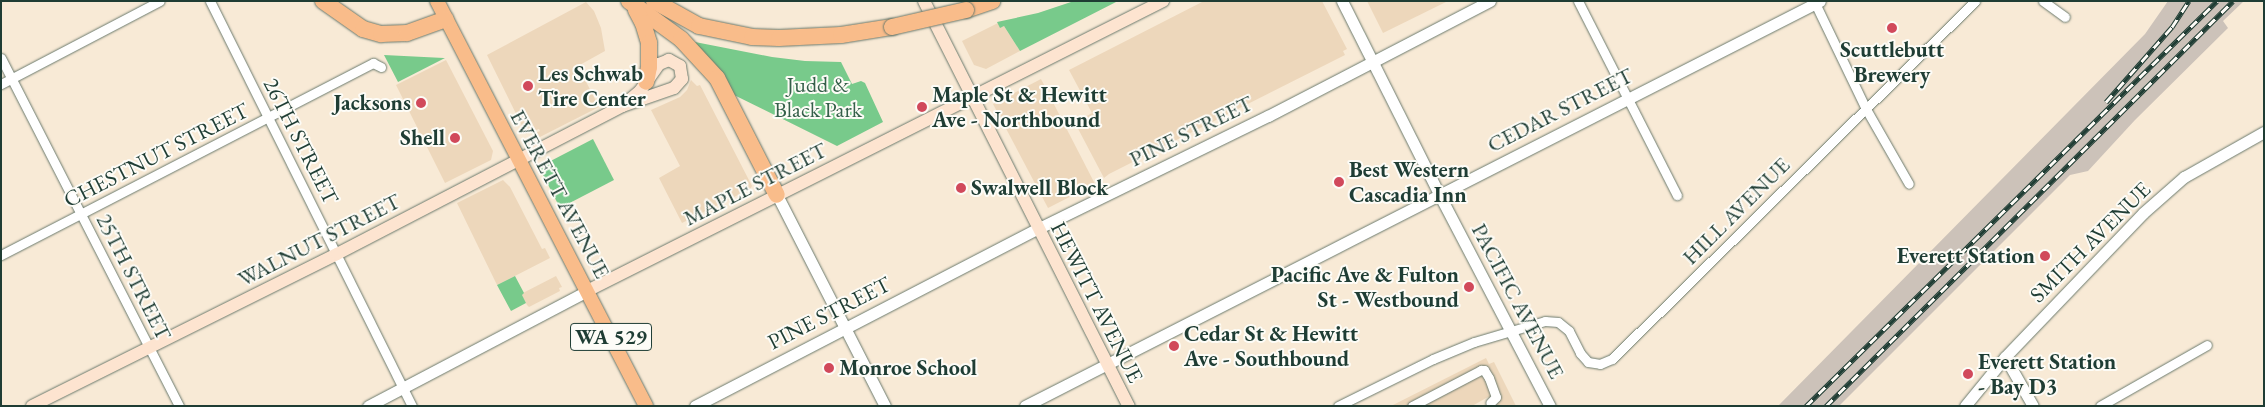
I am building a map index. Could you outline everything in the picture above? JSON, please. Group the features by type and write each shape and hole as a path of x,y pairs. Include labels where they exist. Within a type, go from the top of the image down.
{"highway":[{"path":"323,1 363,29 381,34 407,33 446,19"},
{"path":"654,1 700,26 752,37 779,38 842,35 892,27 966,10 992,1"},
{"path":"630,3 643,23 649,43 649,67 646,82"},
{"path":"630,3 681,39 717,78 777,196"}],"main road":[{"name":"EVERETT AVENUE","path":"437,1 646,406"},
{"name":"HEWITT AVENUE","path":"924,1 971,98 1128,406"},
{"name":"MAPLE STREET","path":"587,291 1163,1"},
{"name":"WALNUT STREET","path":"32,406 337,254 622,106 674,88 679,84 683,74 680,66 675,62 662,61 653,69 646,82 622,106"}],"street":[{"path":"1,84 160,1"},
{"name":"26TH STREET","path":"210,1 412,406"},
{"name":"PACIFIC AVENUE","path":"1342,1 1439,194 1550,406"},
{"name":"PINE STREET","path":"695,406 844,327 1037,229 1373,63 1490,1"},
{"path":"1578,1 1626,99 1677,195"},
{"name":"HILL AVENUE","path":"1510,330 1545,321 1558,322 1569,331 1580,353 1588,362 1600,364 1612,359 1976,1"},
{"path":"2043,1 2064,17"},
{"path":"1816,2 1866,109 1909,184"},
{"name":"CEDAR STREET","path":"1025,406 1816,2"},
{"name":"25TH STREET","path":"1,58 179,406"},
{"name":"CHESTNUT STREET","path":"1,255 373,63 381,66"},
{"name":"SMITH AVENUE","path":"1965,406 2005,357 2143,214 2184,177 2264,132"},
{"path":"777,196 885,406"},
{"name":"MAPLE STREET","path":"368,406 587,291"},
{"path":"1338,406 1433,359 1510,330"},
{"path":"2100,406 2207,345"},
{"path":"2005,357 2033,406"},
{"path":"1412,406 1482,370 1484,370 1496,397 1490,403"}],"shaded area":[{"path":"1204,1 1322,1 1347,49 1343,51 1345,55 1104,178 1075,123 1092,113 1069,70"},
{"path":"1367,1 1448,1 1383,33"},
{"path":"2168,1 2244,1 2223,21 2228,28 2135,120 2088,171 2070,175 1839,406 1778,406 2145,34"},
{"path":"586,2 594,11 601,28 605,51 578,66 599,107 538,138 535,133 540,131 539,129 526,134 487,55"},
{"path":"998,23 1000,27 1004,26 1020,51 986,69 974,65 962,41"},
{"path":"446,60 493,151 491,160 445,183 396,85"},
{"path":"1041,79 1095,184 1048,208 993,104"},
{"path":"691,80 697,86 700,85 752,186 750,189 682,223 659,178 680,166 651,110 680,97 687,90"},
{"path":"503,180 510,187 542,249 545,248 550,258 497,285 457,203"},
{"path":"556,276 562,287 559,288 560,291 529,307 521,294"},
{"path":"1486,358 1489,364 1494,362 1516,406 1494,406 1488,397 1472,406 1391,406"}],"green space":[{"path":"1074,1 1118,1 1020,51 1004,26 1000,28 997,22 1038,13"},
{"name":"Judd & Black Park","path":"695,42 772,57 805,61 841,62 852,84 861,81 865,83 883,122 837,146 734,95 722,75"},
{"path":"384,55 444,58 445,58 398,82"},
{"path":"593,139 614,180 560,208 539,167"},
{"path":"515,276 524,293 522,295 526,303 511,311 497,285"}],"railway":[{"path":"2106,102 2172,27 2189,1"},
{"path":"1806,406 2217,1"},
{"path":"1826,406 2233,1"}],"place":[{"name":"Scuttlebutt Brewery","path":"1892,28"},
{"name":"Les Schwab Tire Center","path":"528,86"},
{"name":"Jacksons","path":"421,103"},
{"name":"Maple St & Hewitt Ave - Northbound","path":"922,107"},
{"name":"Shell","path":"455,138"},
{"name":"Best Western Cascadia Inn","path":"1339,182"},
{"name":"Swalwell Block","path":"961,188"},
{"name":"Everett Station","path":"2045,256"},
{"name":"Pacific Ave & Fulton St - Westbound","path":"1469,287"},
{"name":"Cedar St & Hewitt Ave - Southbound","path":"1174,346"},
{"name":"Monroe School","path":"829,368"},
{"name":"Everett Station - Bay D3","path":"1968,374"}]}
